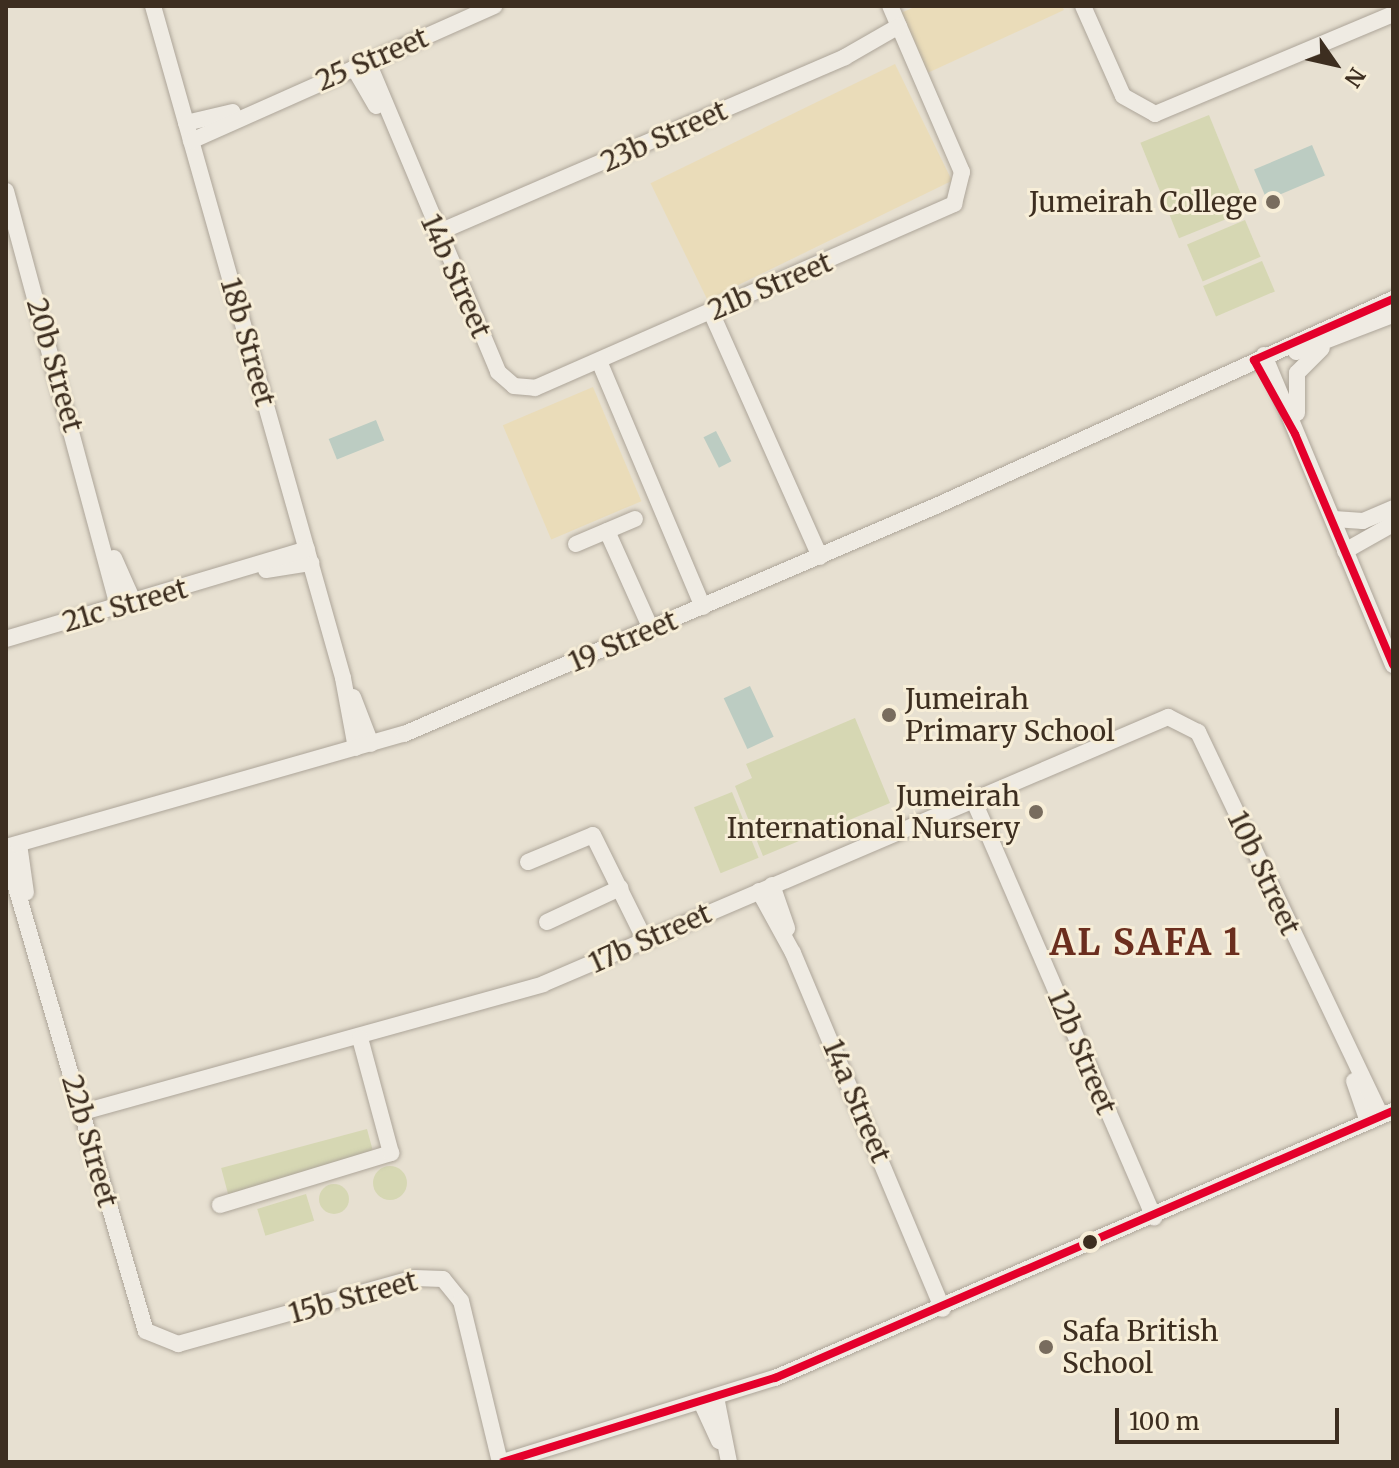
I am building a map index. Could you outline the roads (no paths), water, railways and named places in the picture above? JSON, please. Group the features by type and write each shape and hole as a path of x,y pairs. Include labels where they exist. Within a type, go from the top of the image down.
{"street":[{"name":"18b Street","path":"153,6 363,746"},
{"name":"25 Street","path":"191,141 250,110 494,6"},
{"path":"890,6 902,32"},
{"path":"1083,6 1115,82 1136,108 1155,114 1393,14"},
{"name":"23b Street","path":"440,239 483,215 902,32"},
{"name":"21b Street","path":"544,385 948,209 963,189 959,163 902,32"},
{"name":"14b Street","path":"361,65 498,372 524,389 544,385"},
{"name":"25 Street","path":"186,123 250,110"},
{"name":"20b Street","path":"6,191 104,539 126,605"},
{"name":"19 Street","path":"10,848 363,746 820,557 1393,299"},
{"path":"711,312 820,557"},
{"name":"19 Street","path":"1261,361 1393,315"},
{"path":"1295,434 1293,386 1300,366 1354,330"},
{"path":"599,361 703,607"},
{"path":"1261,361 1334,519 1393,665"},
{"path":"1334,519 1363,521 1393,508"},
{"path":"576,544 635,519"},
{"path":"1345,551 1393,524"},
{"path":"607,531 651,629"},
{"name":"21c Street","path":"6,639 244,571 309,556"},
{"name":"10b Street","path":"1153,721 1177,717 1198,732 1381,1117"},
{"name":"17b Street","path":"84,1118 524,991 1153,721"},
{"name":"12b Street","path":"973,799 1154,1217"},
{"path":"528,862 590,834 645,940"},
{"name":"22b Street","path":"10,848 26,915 142,1322 160,1342 178,1344"},
{"path":"547,922 620,888"},
{"name":"14a Street","path":"766,888 921,1250 950,1306"},
{"path":"220,1205 391,1153 360,1038"},
{"path":"505,1461 709,1400 950,1306 1381,1117"},
{"name":"15b Street","path":"178,1344 433,1277 457,1292 505,1461"},
{"path":"709,1400 729,1461"}],"place":[{"name":"Jumeirah College","path":"1273,202"},
{"name":"Jumeirah Primary School","path":"889,715"},
{"name":"Jumeirah International Nursery","path":"1036,812"},
{"name":"Safa British School","path":"1046,1347"}],"district":[{"name":"AL SAFA 1","path":"1146,943"}]}
